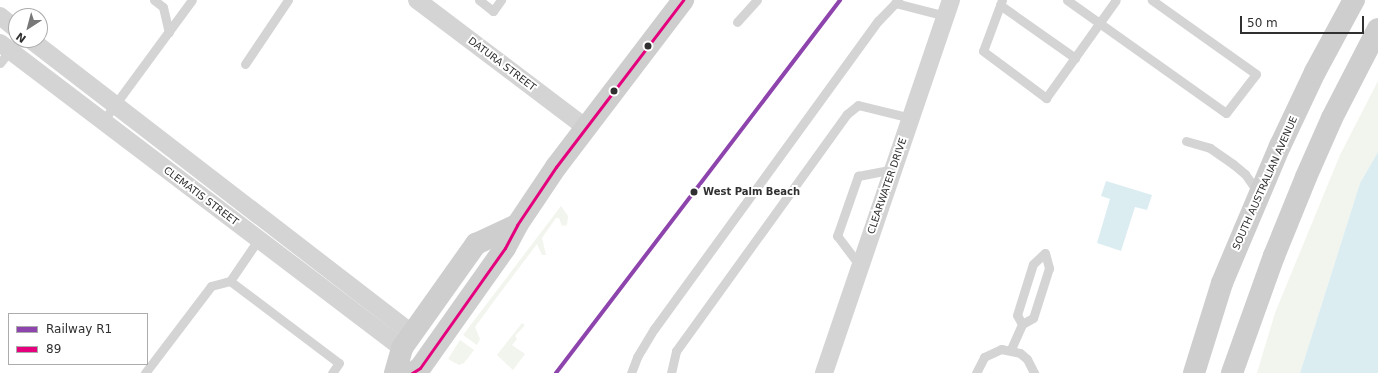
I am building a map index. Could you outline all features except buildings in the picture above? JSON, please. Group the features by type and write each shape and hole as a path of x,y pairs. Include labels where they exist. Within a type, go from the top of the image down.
{"main road":[{"path":"412,373 420,368 505,248 516,225 586,128 683,0"},
{"name":"SOUTH AUSTRALIAN AVENUE","path":"1194,373 1222,283 1259,194 1315,72 1354,0"},
{"path":"1232,373 1306,177 1332,118 1378,29"},
{"path":"395,373 408,341 476,244 516,225"},
{"path":"430,354 428,339 443,290"}],"street":[{"name":"DATURA STREET","path":"417,0 586,128"},
{"name":"CLEARWATER DRIVE","path":"824,373 949,8"},
{"path":"0,16 8,22"},
{"name":"CLEMATIS STREET","path":"41,48 115,105 408,341"},
{"name":"CLEMATIS STREET","path":"3,52 103,122 258,240 408,341"}],"lane":[{"path":"154,0 163,7 169,32"},
{"path":"103,122 192,0"},
{"path":"245,64 288,0"},
{"path":"479,0 493,11 501,0"},
{"path":"737,22 757,0"},
{"path":"1067,0 1226,113 1256,74 1152,0"},
{"path":"1075,58 1001,2 983,52 1046,98 1100,24 1116,0"},
{"path":"631,373 637,356 654,329 878,21 896,2 949,8"},
{"path":"671,373 676,351 847,114 858,105 911,118"},
{"path":"1186,141 1210,148 1233,164 1245,174 1259,194"},
{"path":"860,266 837,236 858,176 893,169"},
{"path":"145,373 211,286 230,281 258,240"},
{"path":"1011,350 1022,324 1033,318 1049,268 1045,253 1033,264 1017,314 1022,324"},
{"path":"230,281 339,363 332,373"},
{"path":"1027,285 1042,290"},
{"path":"976,373 984,357 992,352 1011,350 1027,359 1034,373"}],"shaded area":[{"path":"1378,81 1378,152 1360,183 1300,373 1257,373 1275,313 1340,155"},
{"path":"1378,152 1378,373 1300,373 1360,183"},
{"path":"1106,181 1152,195 1147,210 1135,207 1121,251 1097,243 1110,199 1101,196"},
{"path":"561,206 568,216 567,225 562,226 559,218 556,218 542,238 546,255 542,255 537,244 475,327 480,339 477,345 463,335"},
{"path":"522,323 525,325 515,336 517,339 512,345 525,354 513,370 497,355"},
{"path":"460,340 474,350 464,363 459,365 448,359"}],"rail line":[{"name":"R1","path":"556,373 840,0"}],"transit line":[{"name":"89","path":"412,373 420,368 505,248 517,225 556,167 683,0"}],"place":[{"name":"West Palm Beach","path":"694,192"}]}
